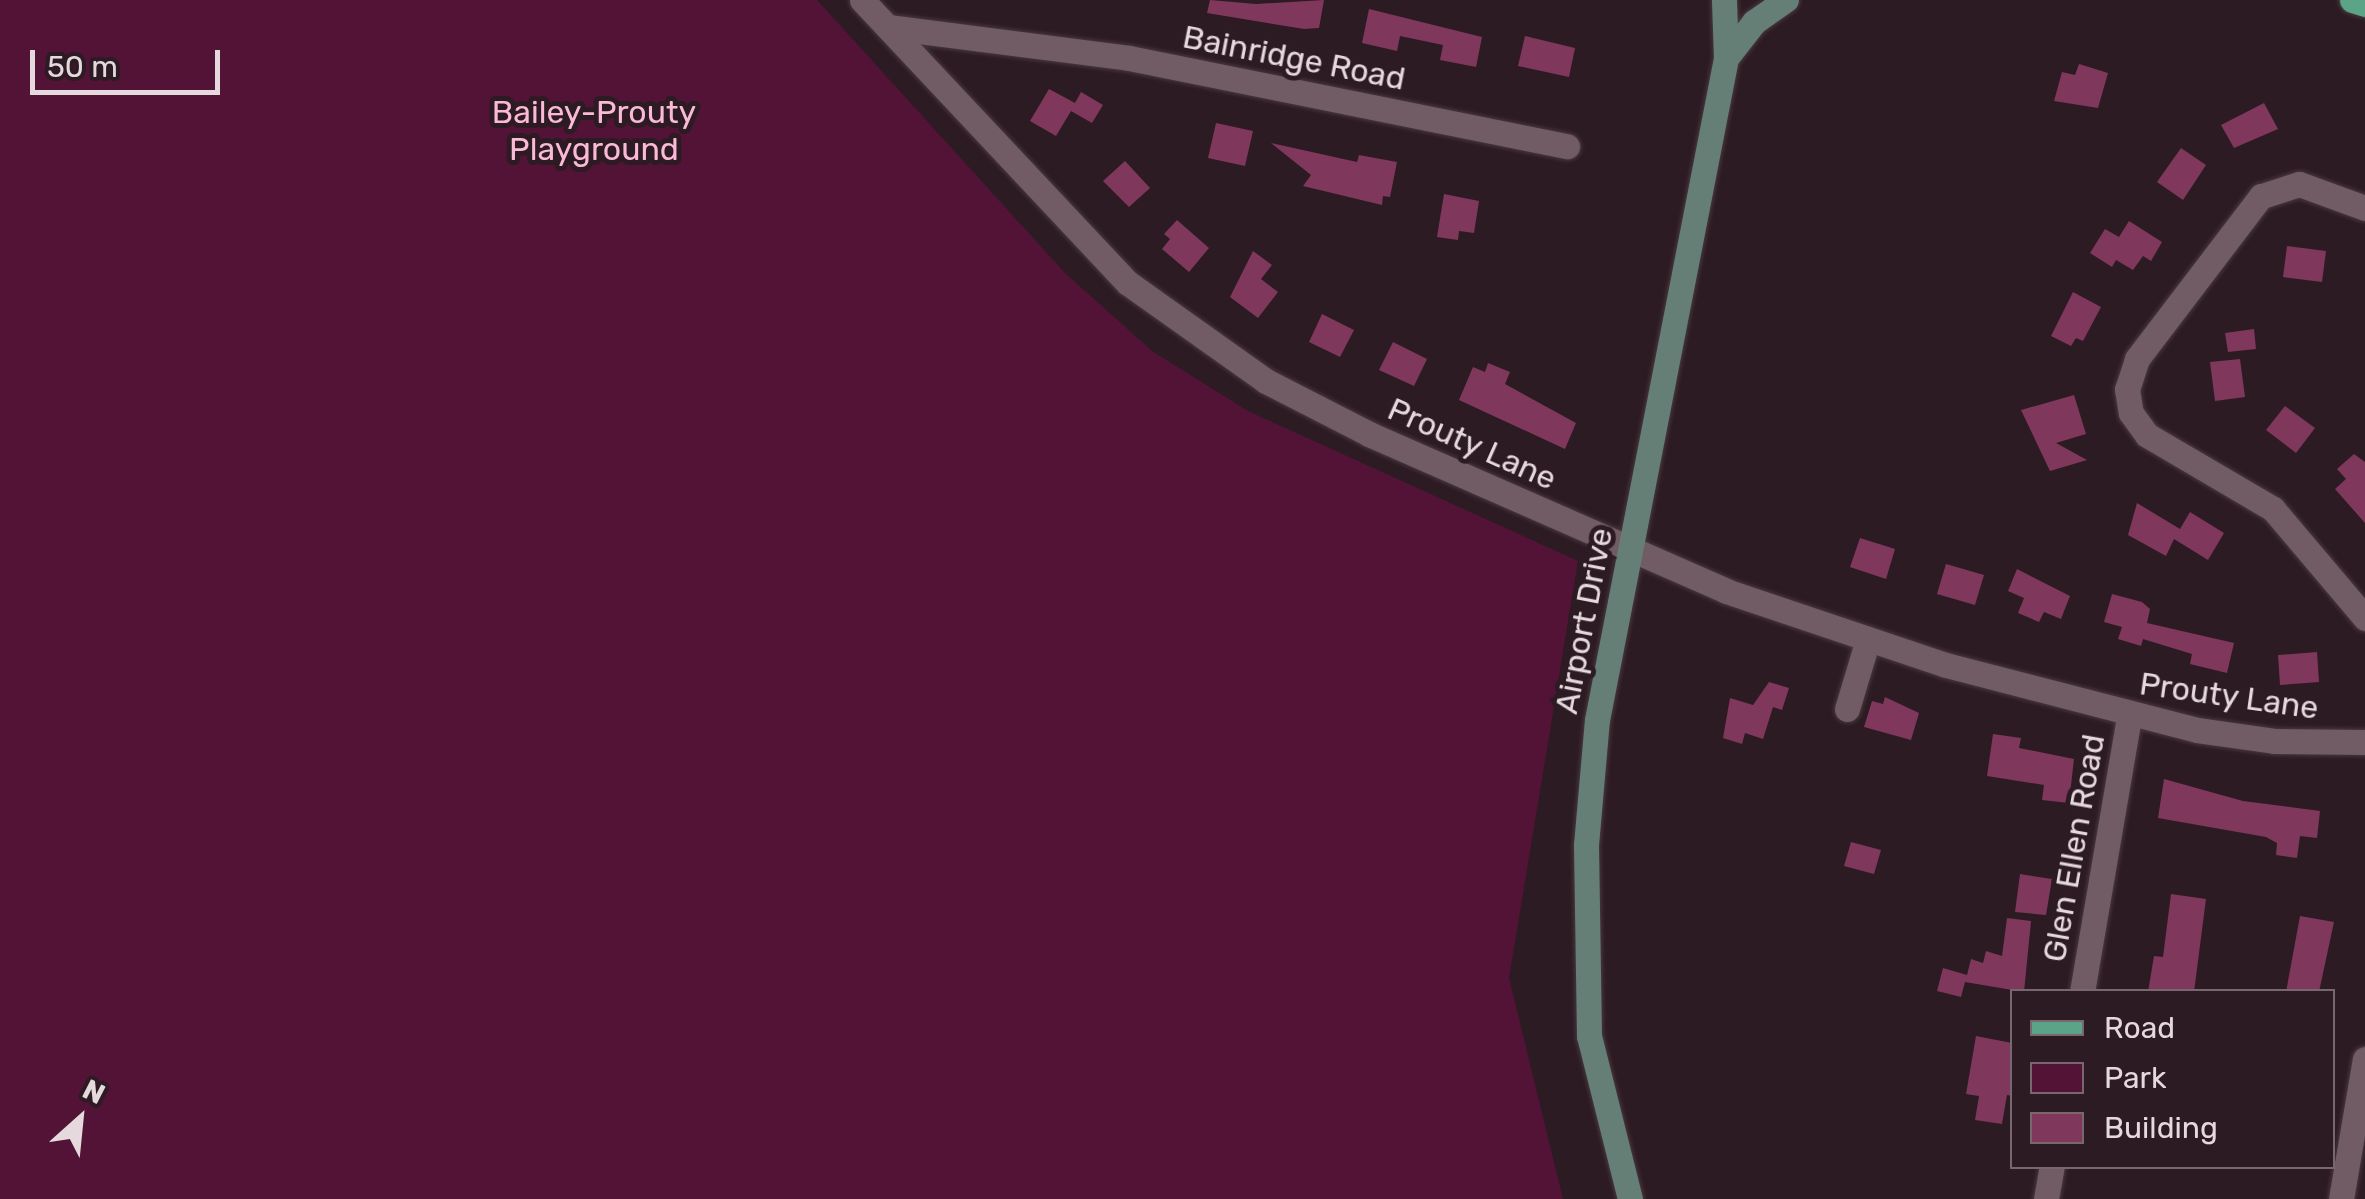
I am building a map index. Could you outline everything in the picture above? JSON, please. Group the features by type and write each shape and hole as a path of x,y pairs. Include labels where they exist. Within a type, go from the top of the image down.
{"main road":[{"name":"Airport Drive","path":"1630,1199 1588,1036 1583,907 1597,720 1726,58 1724,0"},
{"name":"Airport Drive","path":"1726,58 1762,15 1786,0"},
{"path":"2352,0 2365,4"}],"street":[{"name":"Prouty Lane","path":"862,0 1128,283 1199,338 1369,434 1726,591 1868,639 2130,716 2274,742 2365,742"},
{"name":"Bainridge Road","path":"888,27 1129,58 1567,146"},
{"path":"2365,208 2299,184 2262,196 2137,359 2127,397 2147,435 2288,523 2365,618"},
{"path":"1847,709 1868,639"},
{"name":"Glen Ellen Road","path":"2083,989 2130,716"},
{"path":"2340,1199 2365,1059"},
{"path":"2046,1199 2051,1169"}],"green space":[{"name":"Bailey-Prouty Playground","path":"0,0 817,0 1065,273 1152,351 1248,411 1578,561 1509,978 1563,1199 0,1199"}],"building":[{"path":"1210,0 1256,4 1324,0 1319,28 1304,29 1207,13"},
{"path":"1369,9 1482,37 1476,67 1440,60 1443,45 1400,36 1397,51 1362,43"},
{"path":"1525,36 1575,48 1569,77 1518,66"},
{"path":"2079,64 2108,73 2098,108 2054,101 2062,72 2075,75"},
{"path":"1049,89 1075,103 1081,92 1103,105 1092,123 1071,111 1056,136 1030,121"},
{"path":"2264,103 2278,129 2234,148 2221,125"},
{"path":"1216,123 1253,131 1245,166 1208,158"},
{"path":"1271,143 1357,162 1359,155 1397,162 1390,197 1383,196 1382,205 1303,186 1311,175"},
{"path":"2181,148 2206,165 2183,200 2157,182"},
{"path":"1125,161 1150,188 1129,207 1103,181"},
{"path":"1444,194 1479,201 1474,233 1459,231 1458,240 1437,237"},
{"path":"1177,220 1209,248 1189,272 1162,249 1170,239 1164,234"},
{"path":"2129,221 2162,242 2151,261 2143,256 2133,270 2116,260 2112,267 2090,253 2105,229 2119,237"},
{"path":"2287,246 2326,251 2322,282 2283,277"},
{"path":"1253,251 1272,265 1261,279 1278,292 1258,318 1230,297"},
{"path":"2073,292 2101,307 2083,341 2076,338 2071,346 2051,336"},
{"path":"1322,314 1354,330 1340,357 1309,342"},
{"path":"2254,329 2256,349 2228,352 2225,333"},
{"path":"1393,342 1427,359 1414,386 1379,370"},
{"path":"2240,359 2245,397 2215,401 2210,362"},
{"path":"1488,363 1510,372 1505,384 1576,423 1565,449 1459,400 1473,367 1485,372"},
{"path":"2074,395 2086,434 2056,443 2087,460 2050,471 2021,410"},
{"path":"2285,406 2315,428 2296,453 2266,430"},
{"path":"2354,454 2365,462 2365,523 2335,489 2346,479 2337,469"},
{"path":"2137,503 2180,529 2190,512 2224,533 2208,560 2174,539 2166,556 2128,535"},
{"path":"1860,538 1895,549 1886,579 1850,567"},
{"path":"1946,564 1984,575 1975,605 1937,594"},
{"path":"2017,569 2070,596 2061,619 2044,612 2039,622 2018,613 2024,598 2008,591"},
{"path":"2112,594 2142,602 2150,609 2147,623 2234,643 2227,673 2190,664 2192,654 2143,639 2141,646 2118,639 2122,627 2104,622"},
{"path":"2317,652 2319,682 2280,685 2278,655"},
{"path":"1769,682 1789,688 1782,710 1773,707 1763,739 1745,733 1742,744 1723,738 1730,698 1753,705"},
{"path":"1885,697 1919,713 1911,740 1864,727 1872,701 1883,704"},
{"path":"1993,734 2021,738 2019,748 2074,759 2069,803 2042,800 2044,785 1987,776"},
{"path":"2164,779 2243,801 2320,811 2317,838 2300,836 2297,858 2276,855 2277,843 2266,837 2158,818"},
{"path":"1851,842 1881,850 1874,874 1844,866"},
{"path":"2020,874 2052,879 2046,915 2015,912"},
{"path":"2171,894 2206,899 2194,989 2148,989 2154,956 2163,957"},
{"path":"2300,916 2334,922 2320,989 2287,989"},
{"path":"2007,918 2031,921 2024,989 1965,982 1961,997 1937,991 1943,968 1967,975 1971,959 1983,963 1986,951 2002,956"},
{"path":"1976,1036 2010,1043 2010,1096 2007,1095 2002,1124 1975,1120 1979,1096 1966,1094"}]}
